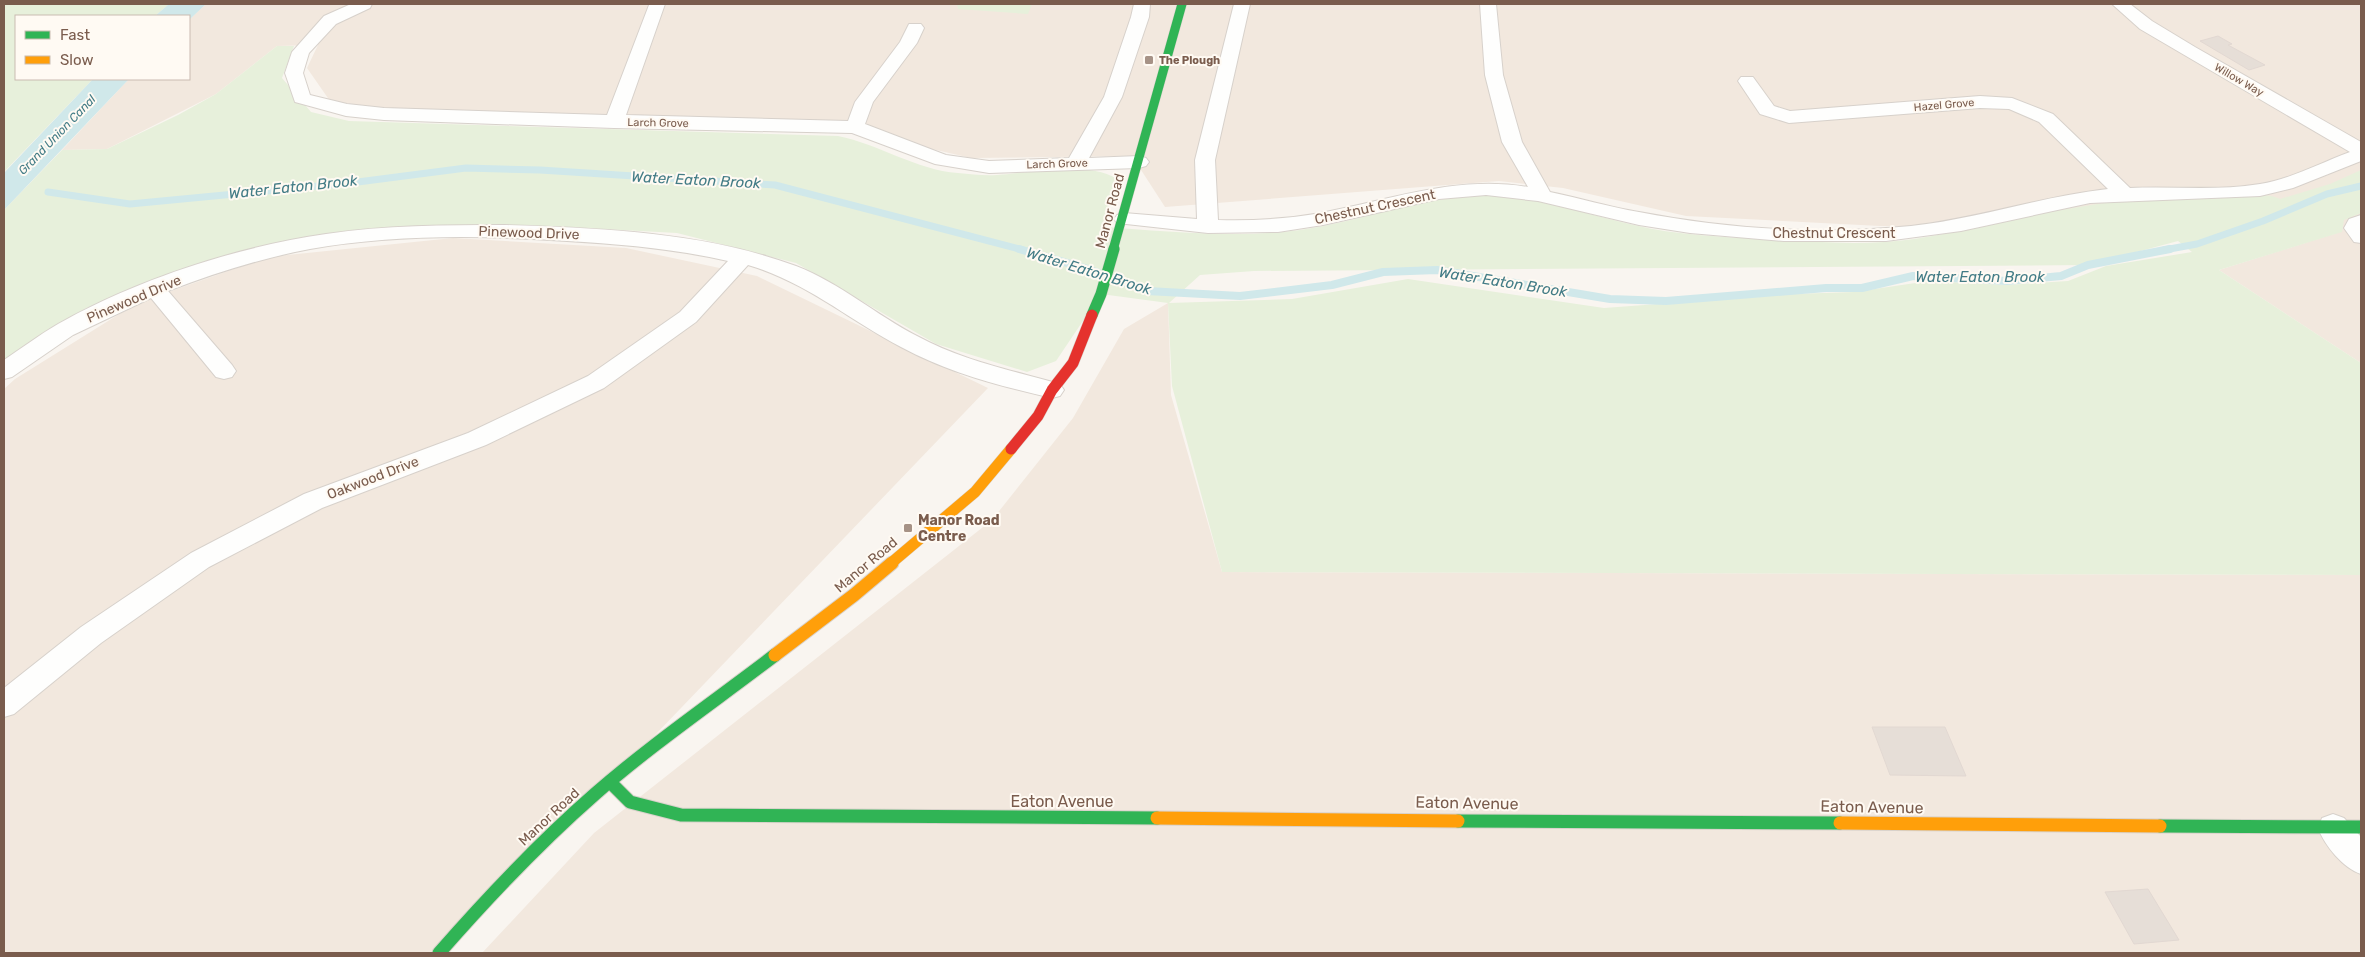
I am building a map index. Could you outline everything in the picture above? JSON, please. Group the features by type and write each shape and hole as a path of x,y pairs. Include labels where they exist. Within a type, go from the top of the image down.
{"street":[{"name":"Larch Grove","path":"364,4 330,20 301,52 294,72 302,98 346,110 384,114 614,122 855,127 942,160 989,167 1078,162 1139,162"},
{"path":"1078,162 1081,153 1113,97 1140,17 1142,4"},
{"name":"Manor Road","path":"439,953 500,883 573,813 610,782 854,596 975,492 1038,416 1052,390 1073,363 1102,294 1182,4"},
{"path":"1208,227 1205,160 1242,4"},
{"path":"1488,4 1492,27 1494,75 1512,142 1542,195"},
{"name":"Willow Way","path":"2120,4 2136,18 2172,40 2361,150"},
{"path":"614,122 657,5"},
{"path":"855,127 864,102 908,44 915,28"},
{"name":"Hazel Grove","path":"1746,81 1767,110 1789,117 1980,102 2001,102 2022,107 2046,118 2125,194"},
{"path":"2125,194 2231,192 2263,189 2299,180 2361,154"},
{"name":"Chestnut Crescent","path":"1124,219 1208,227 1249,228 1300,223 1415,197 1459,191 1505,190 1542,195 1622,215 1676,224 1764,233 1840,236 1933,230 2074,200 2125,194"},
{"path":"2361,221 2356,223 2354,228 2361,237"},
{"name":"Pinewood Drive","path":"4,371 71,326 154,288 220,265 299,245 360,236 455,230 547,232 675,244 742,259 790,272 925,350 993,376 1052,390"},
{"name":"Oakwood Drive","path":"4,705 91,635 200,560 313,501 477,439 596,382 688,317 742,259"},
{"path":"154,288 224,371"},
{"name":"Eaton Avenue","path":"610,782 630,802 681,815 2347,828"},
{"path":"2347,828 2361,859"}],"shaded area":[{"path":"206,4 2361,4 2361,363 2219,270 2340,232 1880,226 1686,216 1563,188 1499,181 1165,207 1132,156 971,158 849,130 413,112 330,101 307,68 318,45 277,46 216,94 107,149 62,150 128,80 190,80 190,19"},
{"path":"453,238 626,248 757,276 988,388 610,782 500,883 439,953 4,953 4,389 15,379 137,303 268,257"},
{"path":"1168,303 1171,395 1222,572 2361,575 2361,953 482,953 594,833 992,520 1073,418 1124,329"}],"green space":[{"path":"4,4 169,4 156,15 15,15 15,80 92,80 4,172"},
{"path":"957,4 1032,4 1028,14 958,9"},
{"path":"277,46 294,46 282,78 311,112 349,121 838,136 942,171 992,175 1075,169 1104,173 1117,179 1102,227 1226,234 1275,233 1300,230 1449,198 1500,196 1534,200 1634,225 1682,233 1821,242 1859,243 1896,241 2108,202 2228,198 2255,195 2268,195 2280,199 2330,184 2361,170 2361,213 2344,220 2342,232 2219,270 2361,363 2361,575 1222,572 1172,386 1168,303 1101,294 1056,361 1027,372 936,344 796,263 677,233 566,227 454,225 325,236 211,264 86,308 4,363 4,210 62,150 107,149 178,115 216,94","holes":["2178,241 2192,252 2106,266 2068,281 2006,285 1929,281 1854,292 1792,294 1604,308 1408,279 1292,299 1169,303 1200,275 1254,271 2088,265"]}],"water":[{"path":"169,4 206,4 190,19 190,15 156,15"},
{"name":"Grand Union Canal","path":"92,80 128,80 4,210 4,173"}],"building":[{"path":"2218,36 2232,44 2228,45 2265,65 2249,70 2200,41"},
{"path":"1872,727 1945,727 1966,776 1890,775"},
{"path":"2148,889 2179,940 2134,944 2105,892"}],"waterway":[{"name":"Water Eaton Brook","path":"48,192 130,204 350,183 466,168 540,170 775,185 1023,250"},
{"name":"Water Eaton Brook","path":"2164,250 2197,244 2263,221 2327,194 2361,186"},
{"name":"Water Eaton Brook","path":"1019,249 1088,269 1147,291 1240,296 1332,285 1383,272 1437,270 1610,299 1666,301 1826,288 1862,288 1913,276 2007,281 2061,276 2088,265 2170,249"}],"traffic: fast":[{"path":"1092,315 1101,294 1182,4"},
{"path":"439,953 503,881 572,814 646,752 775,655"},
{"path":"610,782 630,802 681,815 1157,818"},
{"path":"1458,821 1840,823"},
{"path":"2160,826 2361,827"}],"traffic: slow":[{"path":"775,655 854,595 975,492 1011,449"},
{"path":"1157,818 1458,821"},
{"path":"1840,823 2160,826"}],"traffic: jam":[{"path":"1011,449 1038,416 1052,390 1073,363 1092,315"}],"place":[{"name":"The Plough","path":"1149,60"},
{"name":"Manor Road Centre","path":"908,528"}]}
